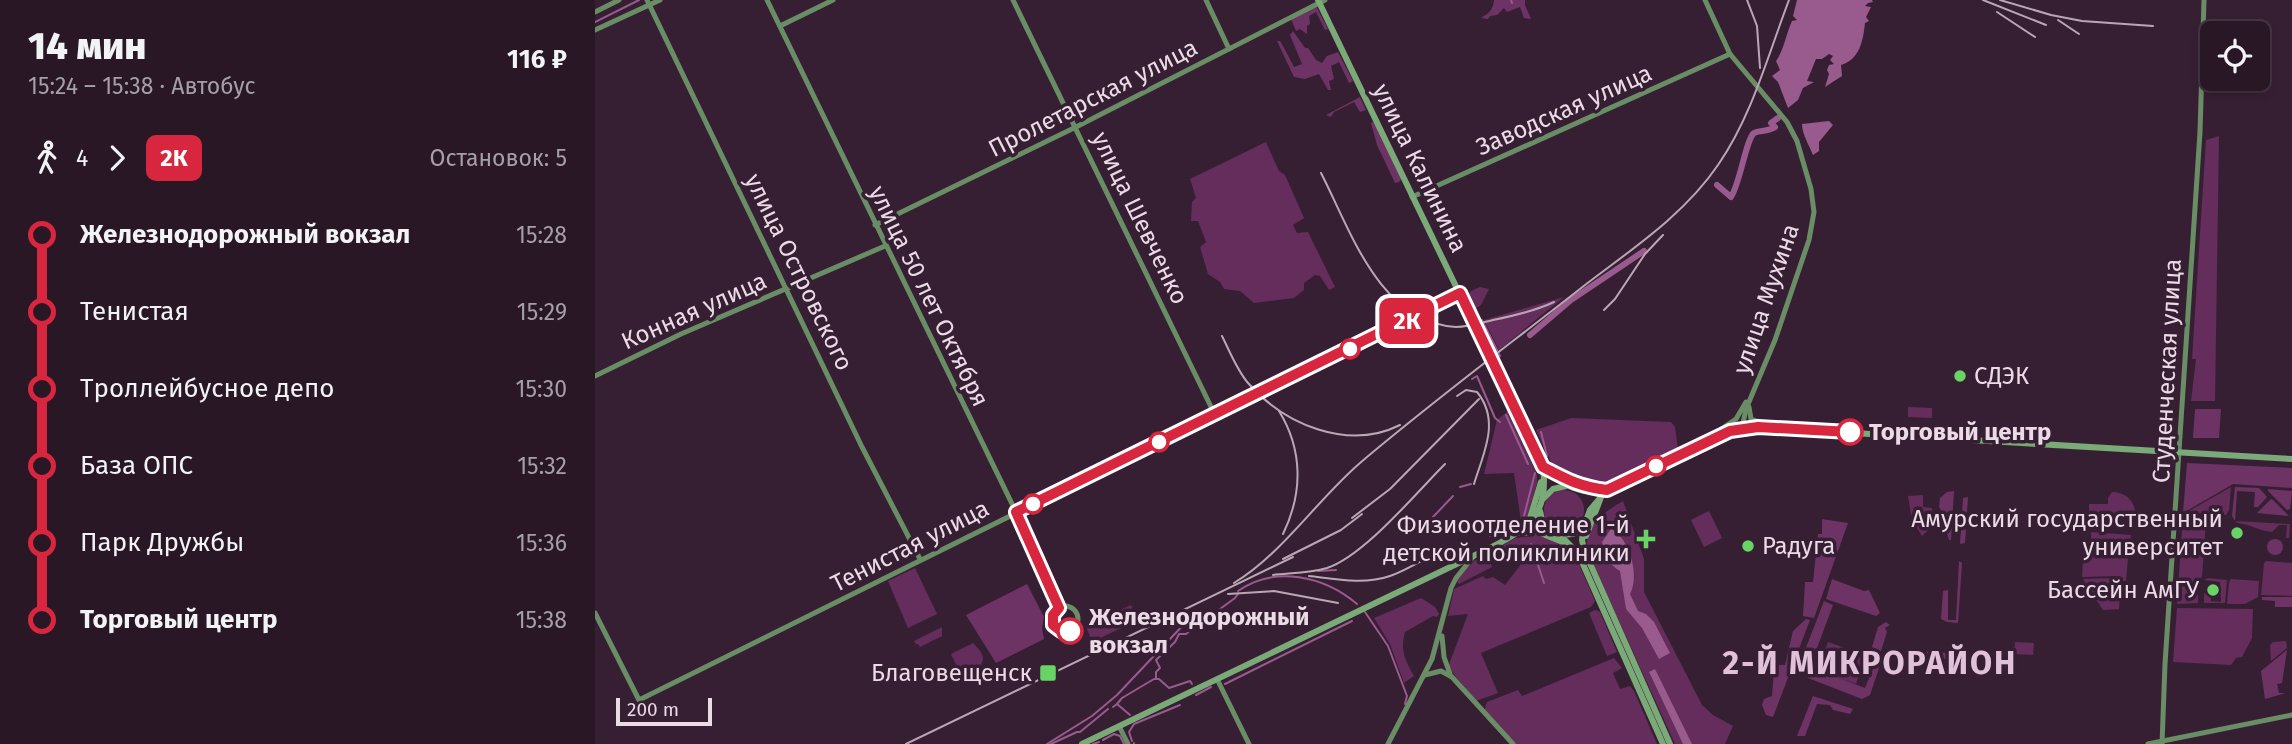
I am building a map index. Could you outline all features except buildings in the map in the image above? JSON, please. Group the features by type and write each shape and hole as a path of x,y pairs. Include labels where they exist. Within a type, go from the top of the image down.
{"main road":[{"name":"улица Калинина","path":"1321,1 1412,197 1543,467"},
{"path":"1586,500 1701,444 1742,428 1772,427 2292,459"},
{"path":"1543,467 1586,500"},
{"path":"1543,467 1585,487 1607,490"},
{"path":"1082,744 1518,533 1532,522 1540,509 1543,467"},
{"path":"1518,533 1532,515 1543,467"},
{"path":"1542,500 1553,489 1568,486"},
{"path":"1607,490 1590,493 1586,500 1581,551 1663,744"},
{"path":"1581,551 1596,508 1607,490"},
{"path":"1540,509 1548,530"},
{"path":"1560,535 1573,534 1584,526"},
{"path":"1518,533 1548,530 1560,535 1581,551 1670,744"},
{"path":"1518,533 1545,534 1581,551"}],"street":[{"path":"595,12 619,0"},
{"path":"595,30 647,2 660,0"},
{"name":"улица 50 лет Октября","path":"767,0 874,225 1016,512 1059,608"},
{"path":"780,26 833,0"},
{"name":"улица Шевченко","path":"1013,0 1215,415"},
{"path":"1206,0 1229,48"},
{"name":"улица Мухина","path":"1705,0 1730,54 1787,122 1797,141 1811,189 1814,212 1809,240 1780,327 1751,394 1742,428"},
{"name":"Студенческая улица","path":"2162,743 2200,132 2204,0"},
{"name":"Пролетарская улица","path":"874,225 1076,127 1321,1"},
{"name":"улица Островского","path":"647,2 862,447 920,559"},
{"name":"Заводская улица","path":"1412,197 1730,54"},
{"name":"Конная улица","path":"595,376 681,334 885,246"},
{"name":"Тенистая улица","path":"595,613 639,700 1460,293"},
{"path":"1751,394 1749,416 1753,421 1772,427"},
{"path":"1701,444 1736,419 1751,394"},
{"path":"1388,744 1425,675 1442,628 1451,588 1462,569 1476,555"},
{"name":"улица 50 лет Октября","path":"1069,607 1076,614 1077,624 1070,631 1061,631 1053,625 1053,615 1059,608 1069,607"},
{"path":"1442,628 1444,657 1452,677 1513,744"},
{"path":"1425,675 1440,671 1452,677"},
{"path":"1217,679 1249,744"},
{"path":"2148,744 2292,715"},
{"path":"1119,726 1128,744"}],"shaded area":[{"path":"1494,0 1525,0 1531,19 1524,18 1520,7 1507,12 1504,8 1488,19 1481,18 1491,10"},
{"path":"1797,0 1873,2 1865,6 1871,7 1866,17 1869,21 1865,23 1862,43 1856,54 1841,65 1842,76 1825,87 1829,74 1827,70 1829,65 1834,64 1830,60 1833,56 1829,54 1822,59 1816,59 1807,81 1814,82 1803,88 1798,100 1788,108 1778,82 1772,76 1780,70 1776,61 1792,21 1797,20 1793,16"},
{"path":"1316,6 1328,29 1325,30 1316,12 1309,16 1307,34 1300,29 1296,31 1291,19"},
{"path":"1293,31 1305,48 1322,63 1327,56 1338,52 1353,81 1349,83 1339,62 1331,66 1334,79 1329,81 1331,90 1328,90 1319,74 1305,79 1294,77 1277,41 1282,44 1294,67 1302,64 1290,35"},
{"path":"1360,97 1366,110 1360,112 1354,102 1334,112 1331,117 1326,115"},
{"path":"1374,121 1402,178 1399,182 1395,183 1377,145 1371,123"},
{"path":"1829,121 1833,125 1819,142 1819,151 1813,155 1804,136 1802,124"},
{"path":"2219,136 2215,401 2191,401 2196,359 2192,359 2206,140"},
{"path":"1266,142 1279,171 1285,175 1304,218 1293,225 1297,233 1308,232 1335,287 1329,290 1320,276 1315,275 1304,283 1304,290 1294,298 1254,303 1240,291 1224,289 1220,282 1208,274 1200,247 1206,242 1198,221 1191,221 1192,202 1196,198 1190,179"},
{"path":"1480,287 1489,289 1481,305 1475,309 1469,294"},
{"path":"1564,297 1499,350 1484,320"},
{"path":"1908,407 1932,408 1932,418 1908,417"},
{"path":"2195,409 2221,409 2219,438 2193,438"},
{"path":"1508,411 1537,475 1527,518 1521,521 1514,473 1484,474 1497,420"},
{"path":"1571,418 1671,422 1675,427 1678,449 1607,484 1588,485 1558,471 1536,430"},
{"path":"2187,463 2292,468 2292,488 2233,484 2183,513"},
{"path":"2231,487 2226,515 2187,512"},
{"path":"2235,487 2259,488 2267,497 2258,507 2254,507 2255,492 2237,491 2235,521 2232,516"},
{"path":"2268,489 2292,491 2290,509 2287,510"},
{"path":"1564,490 1572,491 1578,496 1583,502 1583,518 1578,524 1572,529 1564,530 1556,529 1550,524 1545,518 1544,510 1545,502 1550,496 1556,491"},
{"path":"1954,491 1949,540 1945,527 1938,520 1947,518 1948,513 1942,512 1939,507 1940,498 1947,492"},
{"path":"2112,492 2129,498 2134,505 2135,515 2089,513 2089,504 2108,504"},
{"path":"1923,495 1923,507 1932,508 1933,525 1922,536 1912,520 1908,496"},
{"path":"1968,497 1965,543 1960,544 1963,498"},
{"path":"2273,500 2289,516 2257,513"},
{"path":"1623,501 1644,559 1644,592 1702,705 1713,715 1733,726 1725,744 1675,744 1587,551 1592,527 1602,515"},
{"path":"1709,511 1722,538 1704,547 1691,520"},
{"path":"2183,515 2206,520 2202,577 2198,580 2198,603 2177,604"},
{"path":"1822,519 1848,523 1814,618 1803,616 1805,582 1813,582 1818,534 1822,534"},
{"path":"2235,521 2290,524 2289,538 2286,538 2287,525 2279,525 2272,532"},
{"path":"1611,529 1623,541 1631,558 1634,578 1630,594 1638,611 1654,622 1670,653 1659,659 1642,628 1626,609 1620,571 1610,563 1602,542"},
{"path":"2091,532 2131,535 2130,545 2091,540"},
{"path":"1542,535 1568,546 1575,555 1595,601 1591,607 1481,653 1498,693 1476,701 1448,667 1468,614 1448,616 1454,589 1483,576 1486,579 1493,577 1505,585 1525,559 1509,548 1496,550 1515,538"},
{"path":"2275,539 2283,547 2275,555 2267,547"},
{"path":"2084,542 2129,546 2126,581 2117,581 2116,576 2082,577"},
{"path":"1487,554 1492,567 1459,584 1456,580 1474,561"},
{"path":"1959,561 1962,563 1958,623 1947,622 1941,619 1943,591 1948,590 1948,620 1956,620"},
{"path":"2266,561 2292,563 2292,596 2261,595"},
{"path":"915,568 937,614 908,628 888,581"},
{"path":"2113,578 2121,584 2119,609 2103,610 2083,579"},
{"path":"1832,579 1864,591 1869,590 1880,613 1876,616 1826,599"},
{"path":"2231,579 2259,581 2258,597 2245,604 2227,604"},
{"path":"2204,580 2227,580 2225,603 2204,603 2204,593 2211,596 2211,601 2221,602 2220,582"},
{"path":"1027,584 1044,617 1044,639 996,663 966,615"},
{"path":"2262,597 2292,597 2292,607 2275,607 2275,601 2262,600"},
{"path":"1421,598 1435,607 1439,614 1405,632 1404,655 1414,676 1404,683 1390,644 1374,618"},
{"path":"1824,601 1833,605 1807,675 1797,671"},
{"path":"1131,605 1138,620 1092,642 1086,626"},
{"path":"2177,608 2253,609 2252,638 2242,657 2236,658 2231,665 2173,662"},
{"path":"1595,610 1600,612 1617,652 1607,656 1589,613"},
{"path":"1806,619 1810,620 1773,717 1766,715 1762,705 1764,699 1772,696 1774,669 1777,665 1785,665 1793,631"},
{"path":"1886,622 1890,625 1885,628 1887,632 1880,654 1872,647 1878,627"},
{"path":"942,627 942,636 920,647 914,641"},
{"path":"2286,641 2287,648 2271,661 2270,645 2273,642"},
{"path":"1828,642 1865,655 1856,684 1818,671"},
{"path":"2015,642 2034,643 2033,655 2014,654"},
{"path":"973,643 982,655 982,663 962,677 951,654"},
{"path":"2287,650 2282,683 2277,684 2279,693 2286,693 2265,699 2261,671"},
{"path":"1918,651 1948,653 1952,656 1951,659 1920,658"},
{"path":"1614,658 1622,668 1613,673 1620,689 1630,686 1634,691 1657,744 1515,744 1484,711 1487,702 1518,690 1522,696"},
{"path":"1877,659 1882,659 1870,695 1862,699 1808,678 1812,668 1865,688"},
{"path":"1655,669 1692,744 1683,744 1649,672"},
{"path":"1813,696 1853,709 1850,714 1833,710 1830,705 1817,704 1805,736 1797,736"}],"waterway":[{"path":"595,22 639,0"},
{"path":"1717,185 1731,197 1751,137 1756,132 1775,127 1771,123 1778,118"},
{"path":"1530,335 1571,300 1644,251"},
{"path":"1482,320 1500,356"},
{"path":"1472,379 1477,376 1495,418 1500,422"},
{"path":"1506,415 1528,464"},
{"path":"1541,432 1547,456"},
{"path":"1524,516 1535,473"},
{"path":"1460,487 1471,484"},
{"path":"1433,517 1453,496"},
{"path":"1490,536 1523,521"},
{"path":"1531,544 1544,583"},
{"path":"1318,571 1336,570"},
{"path":"1238,591 1268,578 1299,577 1330,586 1357,604"},
{"path":"1156,679 1156,672 1160,668 1156,660 1175,642 1179,634 1186,634 1238,594"},
{"path":"1365,612 1388,646 1407,696 1405,704"},
{"path":"1193,616 1200,613 1205,617"},
{"path":"1047,744 1092,716 1117,695 1187,621"},
{"path":"1225,684 1352,621"},
{"path":"1117,704 1122,698 1154,679 1159,679 1169,688 1190,681 1192,684"},
{"path":"1196,695 1211,687"},
{"path":"1113,707 1117,704 1130,715"},
{"path":"1132,741 1129,732 1134,724 1180,705"},
{"path":"1051,744 1080,732 1108,709"},
{"path":"1103,740 1114,734 1120,736 1124,744"},
{"path":"1093,744 1099,742"}],"railway":[{"path":"1747,0 1757,26 1760,68"},
{"path":"1234,583 1284,542 1360,463 1443,395 1639,244 1689,200 1730,146 1758,85 1789,0"},
{"path":"1983,0 2046,25"},
{"path":"2000,0 2082,21 2153,26"},
{"path":"1997,12 2035,37"},
{"path":"2058,20 2079,34"},
{"path":"1321,173 1371,270 1387,291 1407,309 1429,321 1461,327 1524,313 1554,302"},
{"path":"1604,310 1615,299 1645,254 1663,235"},
{"path":"1378,313 1414,319"},
{"path":"1222,336 1248,383 1263,398 1299,422 1318,430 1360,435 1400,425"},
{"path":"1457,396 1466,390 1477,392 1488,414 1488,438 1474,484"},
{"path":"1352,518 1390,489 1479,399"},
{"path":"1279,411 1293,441 1298,472 1294,503 1283,534"},
{"path":"1273,575 1321,570 1342,561 1373,537 1445,464"},
{"path":"1283,559 1341,530 1362,514"},
{"path":"1309,576 1349,580 1380,579 1403,571 1440,551"},
{"path":"906,744 1293,557"},
{"path":"1228,594 1274,591 1338,603"}],"bus line":[{"name":"2К","path":"1070,631 1061,631 1053,625 1053,615 1059,608 1016,512 1460,293 1543,467 1585,487 1607,490 1730,431 1758,427 1850,432"}],"place":[{"name":"СДЭК","path":"1960,376"},
{"name":"Торговый центр","path":"1850,432"},
{"name":"Амурский государственный университет","path":"2237,533"},
{"name":"Физиоотделение 1-й детской поликлиники","path":"1646,539"},
{"name":"Радуга","path":"1748,546"},
{"name":"Бассейн АмГУ","path":"2213,590"},
{"name":"Железнодорожный вокзал","path":"1070,631"},
{"name":"Благовещенск","path":"1048,673"}],"district":[{"name":"2-Й МИКРОРАЙОН","path":"1870,663"}]}
